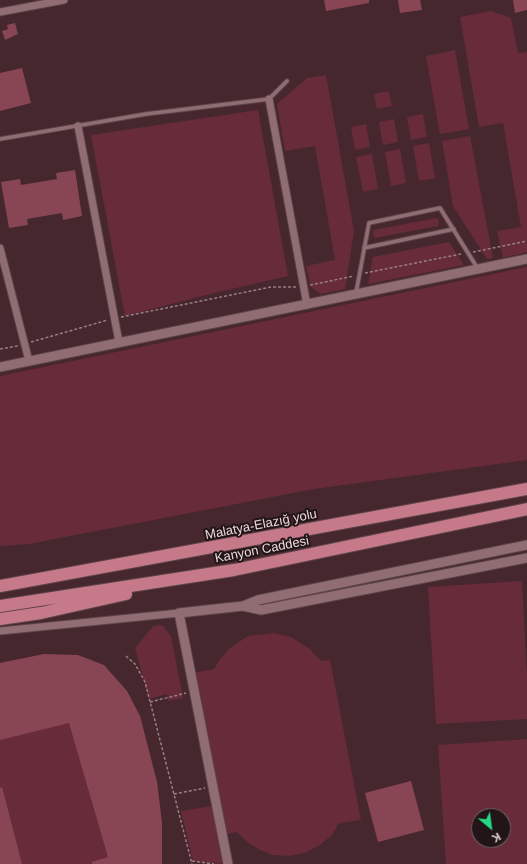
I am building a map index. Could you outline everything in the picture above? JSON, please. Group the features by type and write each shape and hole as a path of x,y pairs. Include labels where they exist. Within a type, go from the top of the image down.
{"highway":[{"name":"Malatya-Elazığ yolu","path":"0,586 527,489"},
{"name":"Kanyon Caddesi","path":"0,606 230,571 527,510"},
{"path":"0,619 40,613 230,571"}],"street":[{"path":"0,12 64,0"},
{"path":"269,99 307,305"},
{"path":"78,126 119,342"},
{"path":"0,248 29,360"},
{"path":"0,367 527,260"},
{"path":"0,631 63,623 243,606 258,600 527,545"},
{"path":"243,606 261,610 527,558"},
{"path":"179,613 228,864"}],"lane":[{"path":"0,139 146,114 269,99 287,81"},
{"path":"355,295 369,223 440,208 479,270"},
{"path":"364,248 454,230"}],"path":[{"path":"0,349 24,344 114,318 271,287 304,286 527,242"},
{"path":"126,656 142,674 192,864"},
{"path":"150,702 194,691"},
{"path":"174,794 213,786"},
{"path":"191,861 214,864"}],"shaded area":[{"path":"491,11 511,18 518,53 527,52 527,252 503,258 497,231 521,227 503,123 479,127 460,17"},
{"path":"455,50 469,129 440,134 426,56"},
{"path":"326,75 354,231 345,289 321,294 311,287 306,266 335,260 315,146 285,151 277,104 307,78"},
{"path":"389,91 392,106 377,109 374,94"},
{"path":"258,110 288,276 125,316 91,135"},
{"path":"423,114 427,137 411,140 407,117"},
{"path":"394,119 398,142 383,145 379,122"},
{"path":"366,124 370,147 355,150 351,127"},
{"path":"470,136 493,258 487,259 453,206 442,141"},
{"path":"429,143 435,178 419,181 413,146"},
{"path":"400,149 406,183 391,186 385,152"},
{"path":"372,154 378,189 363,192 356,157"},
{"path":"437,218 439,221 438,226 375,238 373,234 373,230"},
{"path":"449,242 464,265 368,284 373,257"},
{"path":"527,267 527,460 314,489 29,544 0,546 0,376"},
{"path":"522,581 527,676 527,719 436,724 428,587"},
{"path":"153,626 163,626 171,636 183,698 168,701 167,694 149,699 135,648"},
{"path":"274,633 291,637 310,649 321,661 330,660 361,820 339,823 332,835 320,845 305,853 288,856 273,855 260,850 247,842 237,832 225,834 193,673 214,669 220,659 230,648 248,636"},
{"path":"44,654 140,716 157,782 162,823 162,864 0,864 0,663"},
{"path":"527,739 527,864 446,864 438,745"},
{"path":"212,806 222,864 193,861 181,811"}],"building":[{"path":"324,0 369,0 369,3 326,11"},
{"path":"398,0 420,0 422,10 400,13"},
{"path":"513,0 527,0 527,10 515,13"},
{"path":"15,23 18,34 5,40 2,31 8,29 7,25"},
{"path":"22,68 31,103 0,111 0,73"},
{"path":"75,170 82,216 63,220 62,213 27,219 28,225 9,228 1,182 20,179 21,185 57,179 56,173"},
{"path":"44,654 78,655 104,665 127,691 140,716 157,782 162,823 162,864 92,864 92,862 108,857 69,723 0,740 0,663"},
{"path":"411,781 424,830 378,842 365,793"},
{"path":"2,787 22,864 0,864 0,788"}]}
